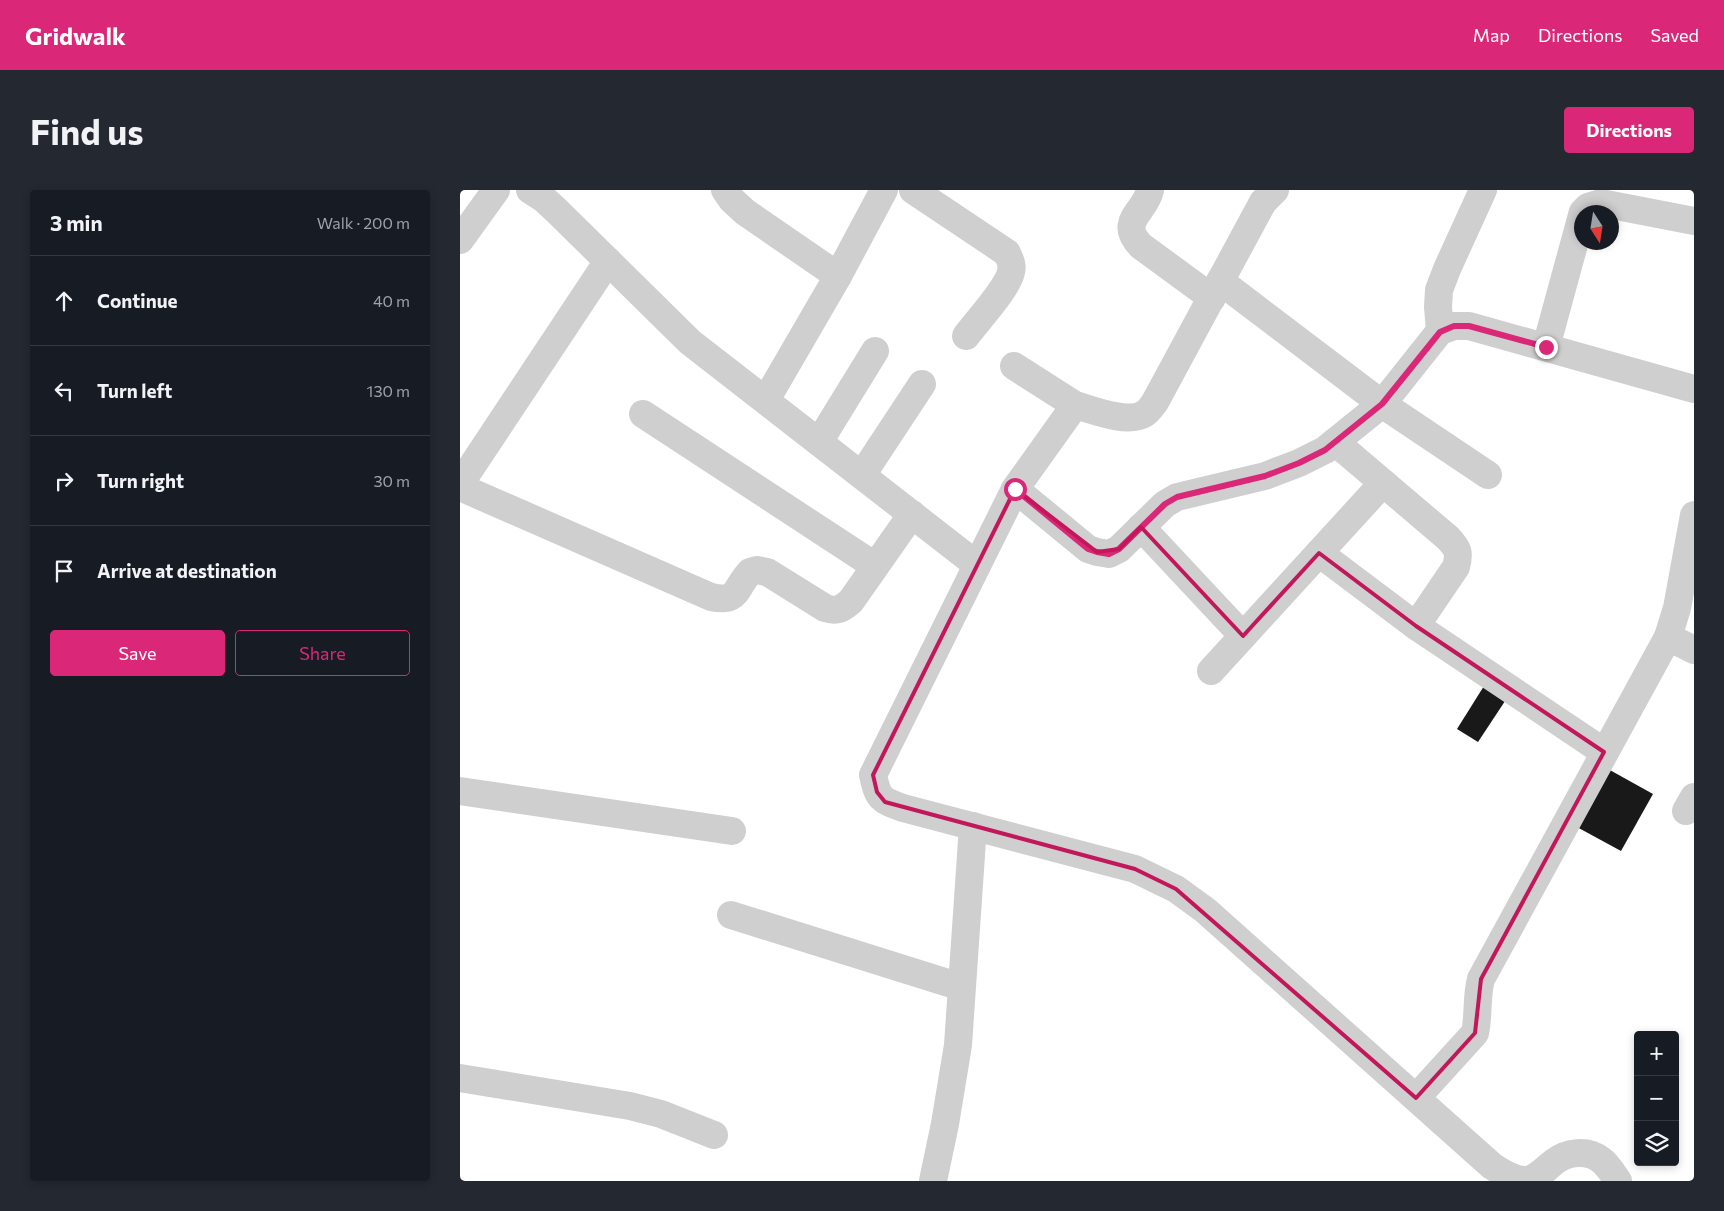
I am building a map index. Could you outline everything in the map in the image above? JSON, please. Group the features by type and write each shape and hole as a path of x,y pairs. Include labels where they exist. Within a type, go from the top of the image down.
{"street":[{"path":"460,240 496,190"},
{"path":"530,190 544,199 690,342 977,564"},
{"path":"725,190 732,200 745,212 838,276"},
{"path":"766,400 838,276 884,190"},
{"path":"913,190 1007,254 1012,263 1011,272 1005,284 966,336"},
{"path":"1150,190 1148,200 1133,217 1131,229 1134,238 1141,246 1216,289 1488,475"},
{"path":"1014,366 1076,405 1132,418 1145,414 1155,402 1264,202 1275,190"},
{"path":"1440,332 1439,290 1483,190"},
{"path":"1594,205 1618,198 1694,220"},
{"path":"1546,347 1574,244"},
{"path":"608,261 460,486 711,597 724,600 730,598 750,572 757,570 767,572 825,608 834,611 843,608 851,601 912,514"},
{"path":"1015,489 1088,549 1109,554 1119,549 1165,504 1177,497 1265,476 1299,463 1325,450 1382,404 1440,332 1454,326 1469,326 1694,389"},
{"path":"819,442 875,351"},
{"path":"862,475 922,384"},
{"path":"1076,405 1015,489 873,775 877,792 886,802 1135,869 1176,889 1205,910 1492,1166 1510,1177 1526,1180 1537,1177 1555,1161 1572,1153 1588,1154 1601,1160 1618,1181"},
{"path":"643,414 875,566"},
{"path":"1335,442 1448,538 1457,549 1456,567 1416,626"},
{"path":"1211,671 1383,483"},
{"path":"1416,1098 1474,1033 1478,1022 1477,993 1481,979 1668,637 1677,608 1694,515"},
{"path":"1141,527 1243,636"},
{"path":"1319,553 1416,626 1604,752"},
{"path":"1668,637 1694,650"},
{"path":"460,791 732,831"},
{"path":"933,1181 958,1045 973,826"},
{"path":"731,916 962,987"},
{"path":"460,1078 630,1106 660,1114 714,1135"}],"highlighted area":[{"path":"1015,489 1097,552 1119,549 1141,527 1243,636 1319,553 1416,626 1604,752 1481,979 1475,1033 1416,1098 1176,889 1135,869 885,802 877,792 873,775"}],"building":[{"path":"1489,678 1511,692 1478,742 1457,729"},
{"path":"1608,769 1653,794 1621,851 1575,826"}],"route":[{"path":"1015,489 1088,549 1109,554 1119,549 1165,504 1177,497 1265,476 1299,463 1325,450 1382,404 1440,332 1454,326 1469,326 1546,347"}]}
